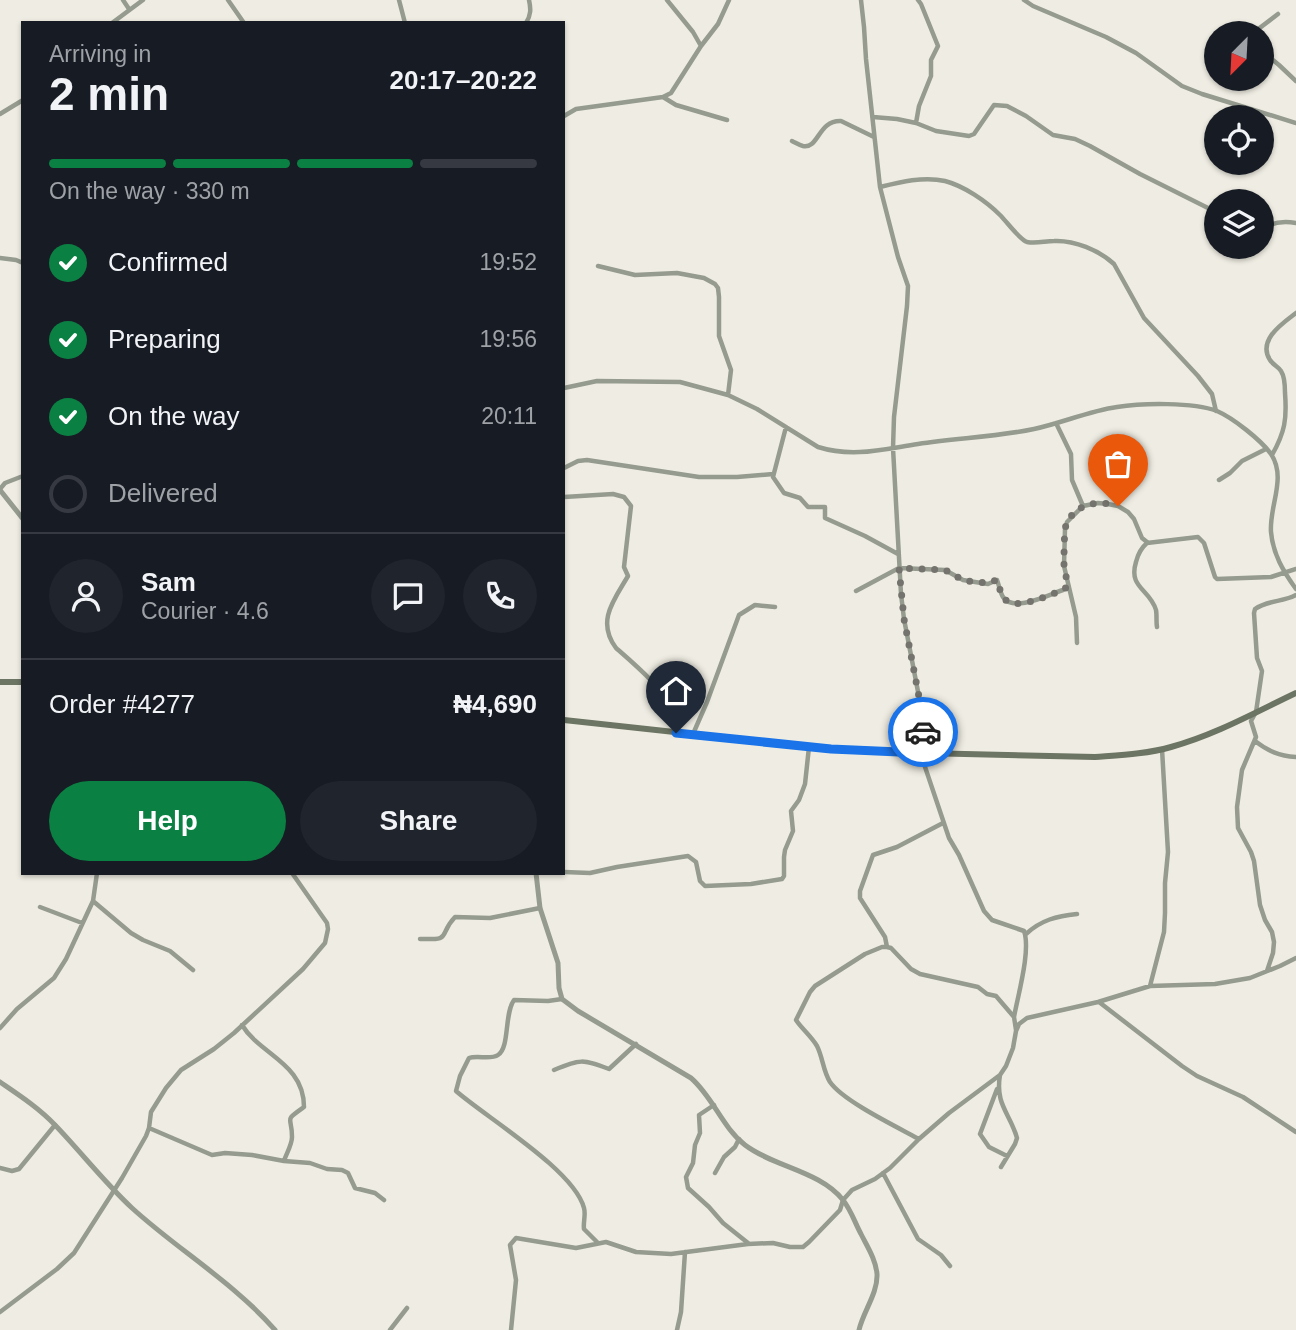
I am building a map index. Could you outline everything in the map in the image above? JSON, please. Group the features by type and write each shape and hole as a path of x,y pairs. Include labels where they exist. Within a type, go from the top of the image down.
{"main road":[{"path":"0,682 21,682"},
{"path":"565,720 809,747 880,752 1095,757 1162,749 1211,733 1296,693"}],"street":[{"path":"123,0 129,9"},
{"path":"115,21 143,0"},
{"path":"228,0 243,21"},
{"path":"399,0 404,21"},
{"path":"527,21 530,10 528,0"},
{"path":"667,0 701,46"},
{"path":"565,115 576,109 663,97 671,93 718,24 729,0"},
{"path":"861,0 880,187 908,286 893,448 899,568 904,619 920,702 923,764 943,823 988,917 1026,934 1024,969 1014,1017 1016,1031"},
{"path":"916,123 919,106 931,76 931,60 938,46 918,0"},
{"path":"1024,0 1107,37 1136,53 1182,86 1296,123"},
{"path":"1269,21 1278,14"},
{"path":"1274,61 1296,81"},
{"path":"663,97 676,105 727,120"},
{"path":"0,114 21,101"},
{"path":"873,117 897,119 936,131 969,136 974,134 994,105 1007,106 1053,135 1083,142 1204,206"},
{"path":"792,141 805,147 811,145 830,121 841,121 874,137"},
{"path":"880,187 902,181 947,181 995,210 1022,240 1029,243 1057,240 1093,250 1107,257 1114,264 1144,318 1212,394 1216,411"},
{"path":"1274,223 1296,223"},
{"path":"0,258 21,261"},
{"path":"598,266 635,275 684,274 704,278 715,284 719,297 719,336 730,370 728,395"},
{"path":"1272,455 1283,435 1287,408 1282,372 1270,362 1267,346 1276,329 1296,313"},
{"path":"565,388 597,381 680,382 728,395 818,447 855,453 1033,429 1115,407 1172,404 1216,411 1235,422 1272,455 1278,472 1271,530 1274,553 1296,589"},
{"path":"1056,423 1072,454 1072,480 1083,506"},
{"path":"786,427 773,474 779,487 786,494 800,498 808,507 825,507 825,518 898,554"},
{"path":"1219,480 1242,461 1266,449"},
{"path":"565,468 587,460 699,477 773,474"},
{"path":"21,477 11,480 0,490 21,516"},
{"path":"565,497 613,494 624,497 631,506 624,567 628,576 608,612 609,633 616,648 663,693 673,707 677,717 676,733"},
{"path":"1077,643 1076,617 1064,566 1067,522 1083,506 1097,503 1118,506 1134,519 1147,543"},
{"path":"1157,627 1156,609 1137,584 1133,573 1141,548 1147,543 1198,537 1204,543 1217,579 1271,577 1296,569"},
{"path":"856,592 899,568 945,570 963,580 975,582 988,583 997,580 1007,601 1017,604 1063,590 1068,586"},
{"path":"1267,971 1274,942 1260,905 1254,861 1238,828 1237,807 1242,770 1256,737 1251,721 1256,712 1262,671 1257,658 1255,609 1296,595"},
{"path":"692,735 739,615 755,605 775,607"},
{"path":"1255,741 1272,753 1296,757"},
{"path":"565,872 601,872 688,856 696,862 700,881 705,886 782,879 785,850 793,831 791,811 805,784 809,747"},
{"path":"1150,986 1164,932 1166,896 1167,823 1162,749"},
{"path":"887,947 885,937 860,898 873,855 897,847 943,823"},
{"path":"0,1028 17,1009 54,978 66,960 93,901 97,875"},
{"path":"0,1312 74,1253 149,1128 156,1101 181,1070 214,1049 242,1025 303,969 325,943 327,923 293,875"},
{"path":"536,875 540,908 558,963 562,999 691,1078 702,1087 739,1139 761,1155 831,1188 843,1200 874,1261 877,1274 859,1330"},
{"path":"93,901 131,933 170,951 193,970"},
{"path":"40,907 82,923"},
{"path":"420,939 439,940 452,920 460,916 490,918 540,908"},
{"path":"1026,934 1047,920 1077,914"},
{"path":"919,1139 864,1109 831,1084 813,1039 796,1020 810,992 865,954 887,947 911,970 978,987 987,994 996,996 1014,1017"},
{"path":"511,1330 516,1280 510,1245 516,1238 576,1248 612,1243 636,1252 671,1254 729,1245 773,1243 803,1247 840,1210 843,1200 852,1189 883,1173 949,1113 1000,1075 1013,1048 1019,1024 1027,1018 1098,1002 1150,986 1214,984 1250,978 1296,958"},
{"path":"562,999 514,1000 500,1054 496,1057 469,1058 456,1091 573,1186 584,1208 584,1229 598,1243"},
{"path":"1098,1002 1197,1076 1243,1097 1296,1132"},
{"path":"242,1025 285,1064 301,1093 304,1107 290,1118 292,1137 284,1161"},
{"path":"554,1070 579,1061 612,1068 636,1044"},
{"path":"1000,1075 980,1134 989,1147 1006,1156"},
{"path":"0,1082 32,1104 55,1125 131,1208 229,1286 275,1330"},
{"path":"998,1085 1004,1110 1017,1138 1000,1167"},
{"path":"714,1105 699,1115 701,1133 687,1177 688,1188 748,1244"},
{"path":"0,1168 12,1171 19,1169 55,1125"},
{"path":"149,1128 208,1154 244,1154 342,1170 348,1173 355,1188 375,1194 384,1200"},
{"path":"715,1173 739,1139"},
{"path":"883,1173 918,1239 941,1255 950,1266"},
{"path":"677,1330 681,1312 685,1252"},
{"path":"390,1330 407,1308"}],"way so far":[{"path":"923,732 904,619 899,568 945,570 963,580 975,582 990,583 997,580 1007,601 1022,604 1068,586 1064,566 1067,522 1088,504 1108,503 1118,506"}],"route":[{"path":"676,733 831,749 922,753 923,732"}]}
